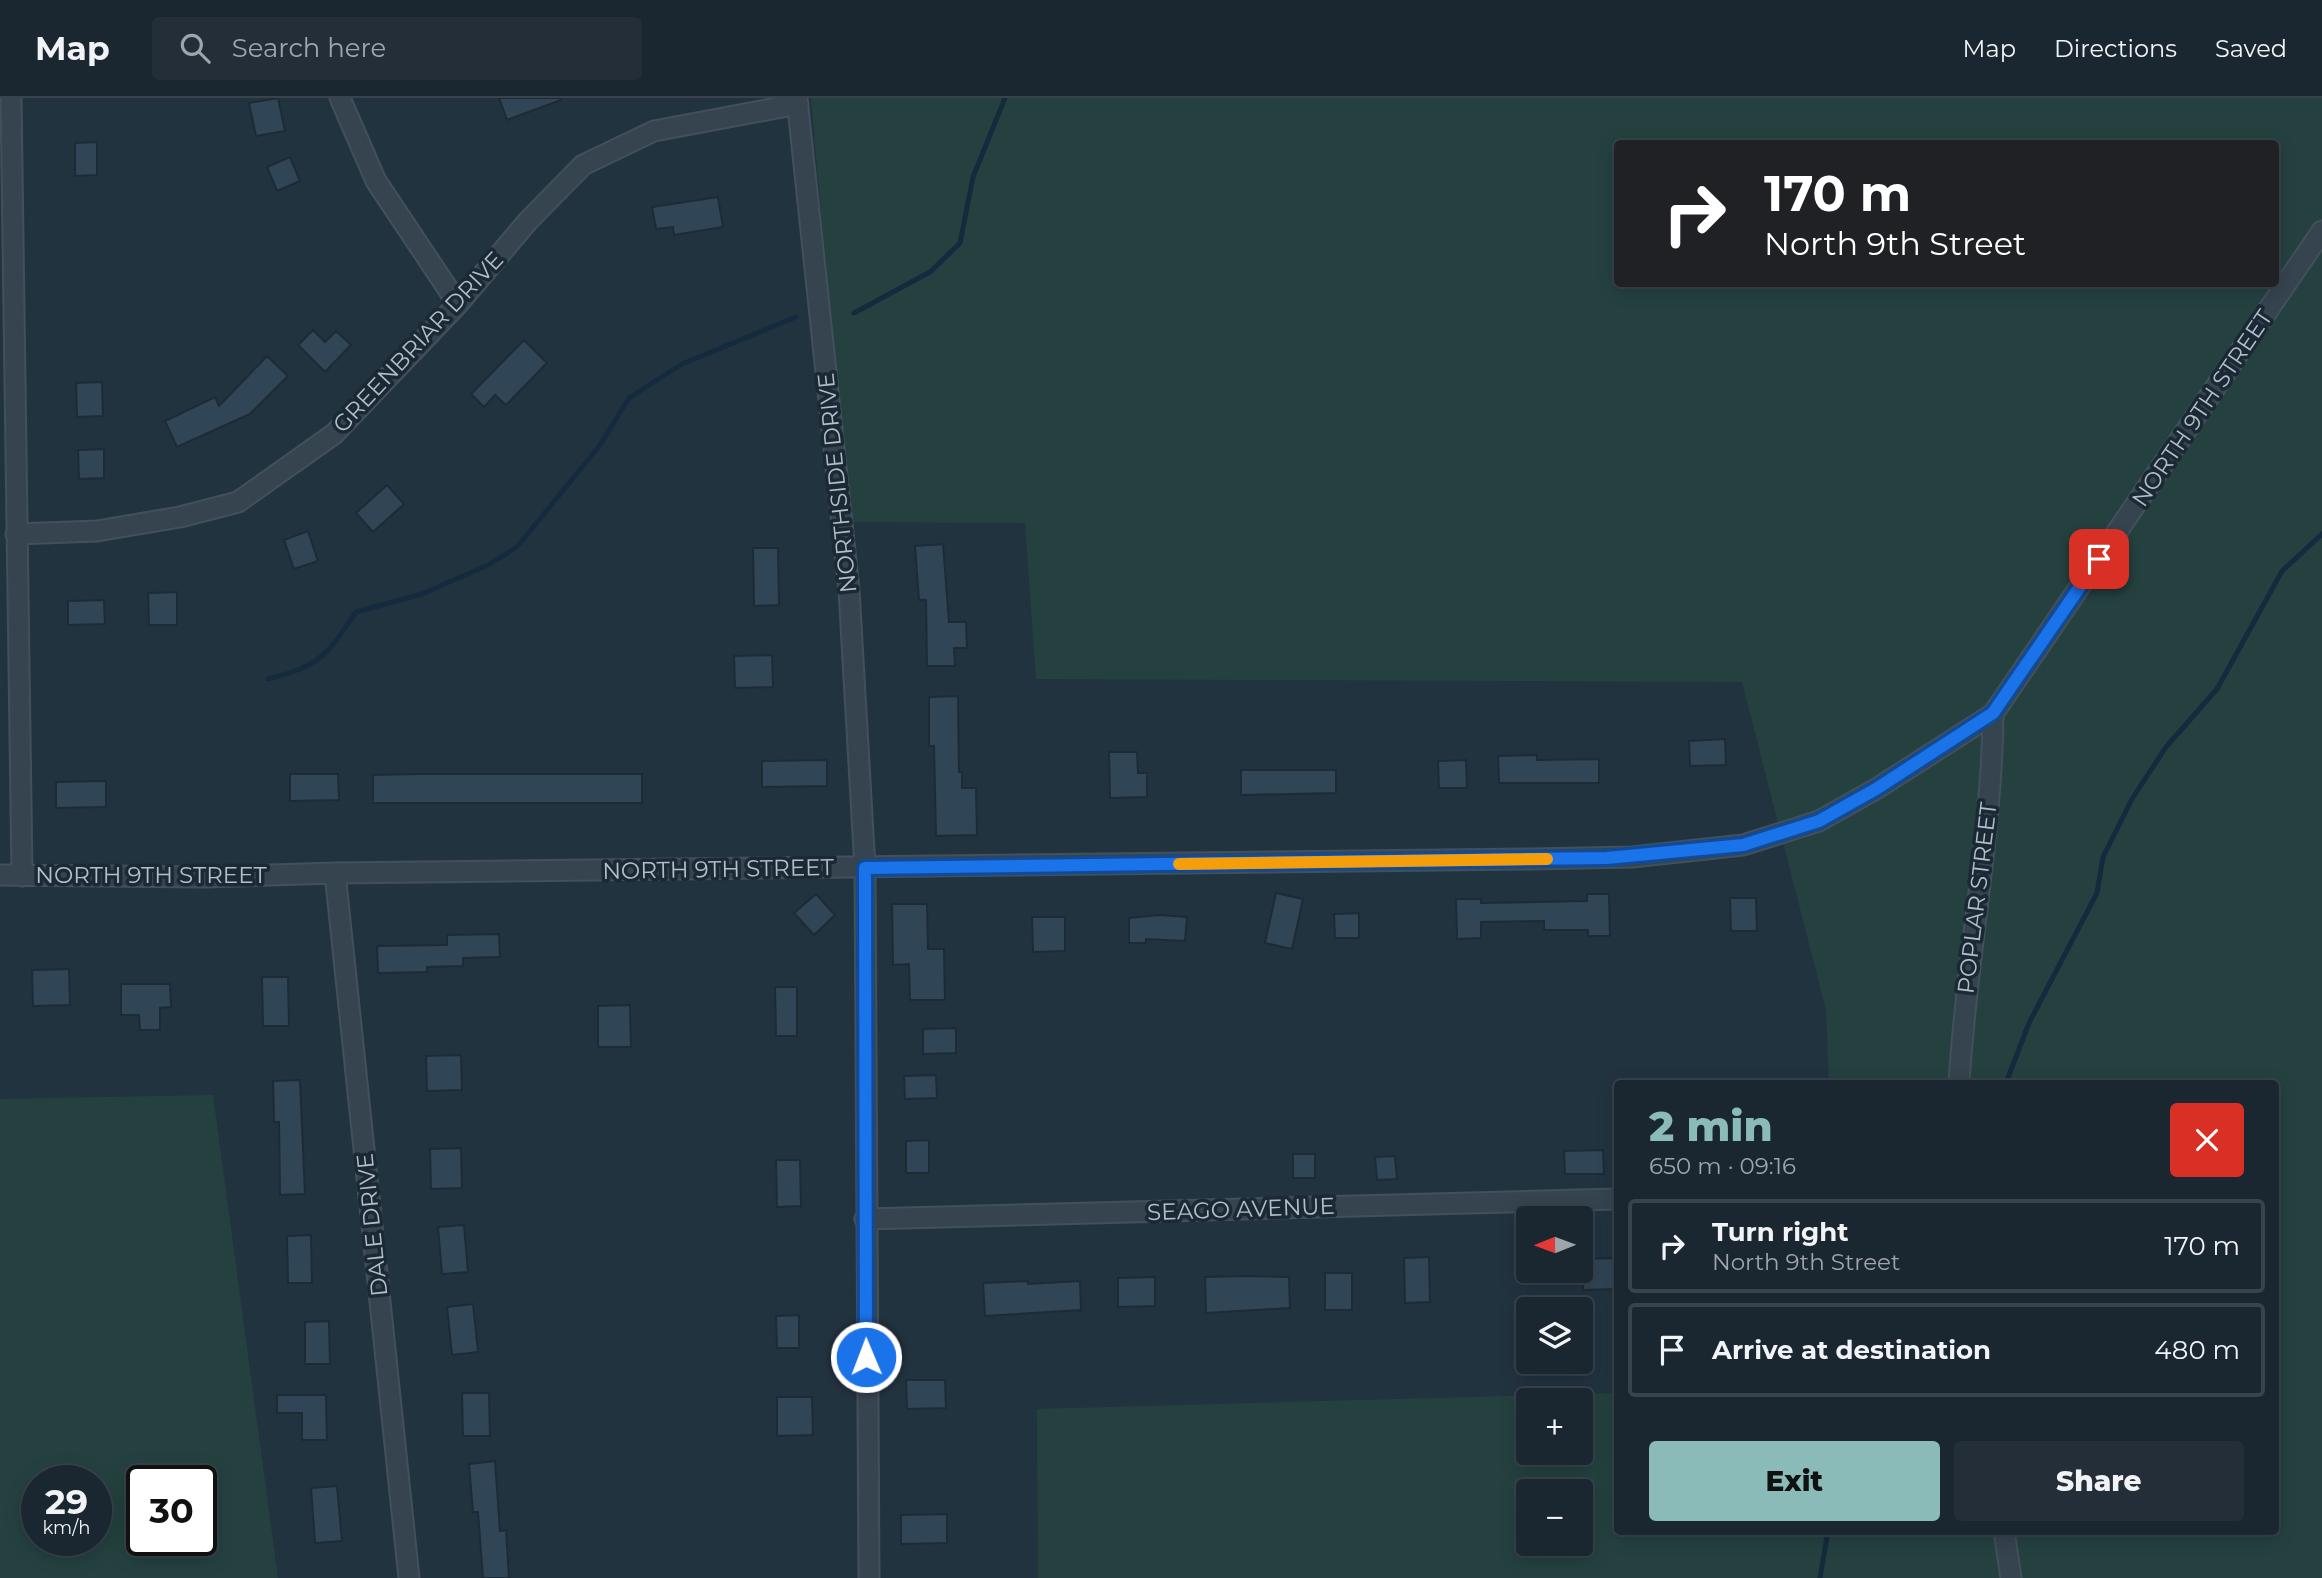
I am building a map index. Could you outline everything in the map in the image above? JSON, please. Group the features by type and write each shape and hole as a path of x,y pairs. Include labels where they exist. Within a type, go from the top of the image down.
{"street":[{"path":"11,98 22,876"},
{"path":"340,98 376,181 458,304"},
{"name":"GREENBRIAR DRIVE","path":"16,534 97,531 180,517 238,502 334,434 458,304 528,221 583,165 653,131 797,101"},
{"name":"NORTHSIDE DRIVE","path":"797,101 849,590 865,868 864,1219 869,1578"},
{"name":"NORTH 9TH STREET","path":"0,875 204,877 335,873 1607,858 1743,845 1819,821 1876,789 1993,713 2322,231"},
{"name":"POPLAR STREET","path":"1959,1080 1963,1014 1993,758 1993,713"},
{"name":"DALE DRIVE","path":"335,873 409,1578"},
{"name":"SEAGO AVENUE","path":"864,1219 1614,1199"},
{"path":"2005,1535 2011,1578"}],"green space":[{"path":"811,98 2322,98 2322,1578 1038,1578 1037,1409 1516,1396 1516,1465 1593,1465 1593,1394 1614,1393 1614,1535 2279,1535 2279,1080 1829,1080 1826,1010 1742,682 1036,679 1025,523 848,522"},
{"path":"213,1095 278,1578 0,1578 0,1099"}],"building":[{"path":"278,98 285,131 256,136 249,103"},
{"path":"499,98 561,98 561,100 507,120"},
{"path":"97,142 97,175 75,176 75,143"},
{"path":"290,157 300,181 277,191 267,167"},
{"path":"718,197 723,227 674,235 673,227 656,229 652,207"},
{"path":"313,330 325,342 336,331 351,345 325,372 298,345"},
{"path":"524,340 547,363 506,405 495,395 484,407 471,394"},
{"path":"267,356 288,376 250,414 177,447 165,421 215,397 219,406"},
{"path":"102,382 103,416 77,417 76,383"},
{"path":"104,449 104,478 79,479 78,450"},
{"path":"387,485 404,504 373,532 356,513"},
{"path":"308,531 318,561 294,569 284,540"},
{"path":"943,544 949,622 966,622 967,648 954,648 955,666 927,666 926,600 919,600 915,546"},
{"path":"753,548 778,548 779,605 754,606"},
{"path":"177,592 177,625 149,625 148,593"},
{"path":"104,600 105,624 68,625 68,601"},
{"path":"772,655 773,687 735,688 734,656"},
{"path":"958,696 959,772 962,772 962,788 976,788 977,835 936,836 934,746 929,746 929,697"},
{"path":"1725,739 1726,765 1690,766 1689,741"},
{"path":"1109,752 1137,752 1138,773 1147,773 1147,797 1110,798"},
{"path":"1537,755 1537,760 1599,759 1599,783 1499,783 1498,756"},
{"path":"827,760 827,786 762,787 762,761"},
{"path":"1466,760 1467,788 1439,788 1438,761"},
{"path":"1241,770 1336,770 1336,793 1241,795"},
{"path":"290,774 338,774 339,800 290,801"},
{"path":"642,774 642,803 373,803 373,775"},
{"path":"106,781 106,807 56,808 56,782"},
{"path":"1276,893 1303,899 1292,949 1265,943"},
{"path":"816,894 835,915 814,935 794,913"},
{"path":"1587,894 1609,894 1610,936 1588,936 1588,930 1544,930 1544,921 1481,922 1481,938 1457,939 1456,899 1481,899 1481,903 1587,901"},
{"path":"1730,898 1756,898 1757,931 1731,931"},
{"path":"892,904 927,904 928,949 944,949 945,1000 910,1000 909,964 893,965"},
{"path":"1359,913 1359,938 1335,938 1334,914"},
{"path":"1159,915 1187,917 1185,941 1146,939 1146,943 1129,943 1129,918"},
{"path":"1032,917 1065,917 1065,951 1033,952"},
{"path":"499,934 500,957 463,958 463,966 427,967 427,972 378,973 377,946 447,945 447,935"},
{"path":"69,969 70,1005 33,1006 32,970"},
{"path":"262,977 288,977 289,1026 263,1026"},
{"path":"121,984 170,984 171,1007 160,1008 160,1030 140,1030 139,1015 121,1015"},
{"path":"775,987 797,987 797,1036 776,1036"},
{"path":"630,1005 631,1047 598,1047 598,1006"},
{"path":"956,1028 956,1053 923,1054 923,1029"},
{"path":"461,1055 462,1090 427,1091 426,1056"},
{"path":"936,1075 937,1098 905,1099 904,1076"},
{"path":"300,1080 305,1194 280,1195 279,1122 274,1122 273,1081"},
{"path":"929,1140 929,1173 906,1173 906,1141"},
{"path":"461,1148 462,1188 431,1189 430,1149"},
{"path":"1603,1150 1604,1174 1565,1174 1564,1151"},
{"path":"1293,1154 1315,1154 1315,1178 1293,1178"},
{"path":"1395,1156 1397,1179 1377,1180 1375,1157"},
{"path":"776,1160 800,1160 801,1206 777,1207"},
{"path":"464,1225 468,1272 442,1274 438,1227"},
{"path":"311,1235 312,1283 288,1283 287,1236"},
{"path":"1429,1257 1430,1302 1405,1303 1404,1258"},
{"path":"1614,1258 1614,1289 1583,1290 1583,1283 1593,1283 1593,1259"},
{"path":"1325,1273 1352,1273 1352,1310 1325,1310"},
{"path":"1155,1277 1155,1306 1118,1307 1118,1278"},
{"path":"1205,1277 1289,1277 1290,1308 1206,1313"},
{"path":"1028,1281 1028,1284 1080,1281 1081,1310 985,1316 983,1283"},
{"path":"473,1304 478,1352 452,1355 447,1307"},
{"path":"799,1315 799,1348 777,1348 776,1316"},
{"path":"329,1321 330,1364 305,1364 305,1322"},
{"path":"906,1380 945,1380 946,1408 907,1409"},
{"path":"462,1393 489,1393 490,1436 463,1436"},
{"path":"277,1395 326,1395 327,1440 302,1440 302,1413 277,1413"},
{"path":"777,1397 812,1397 813,1435 777,1436"},
{"path":"495,1461 500,1531 506,1530 509,1578 483,1578 478,1512 473,1512 469,1464"},
{"path":"337,1486 342,1541 315,1543 311,1488"},
{"path":"947,1514 947,1543 901,1544 901,1515"}],"waterway":[{"path":"854,313 930,272 960,243 973,177 1005,98"},
{"path":"268,679 300,669 321,657 356,612 422,594 488,565 517,547 600,445 629,398 682,364 796,317"},
{"path":"2007,1080 2029,1023 2097,893 2103,857 2132,799 2166,747 2217,689 2282,571 2322,534"},
{"path":"1820,1578 1827,1535"}],"slow traffic":[{"path":"1179,864 1547,859"}],"route":[{"path":"866,1357 865,868 1607,858 1743,845 1819,821 1876,789 1993,713 2099,559"}]}
